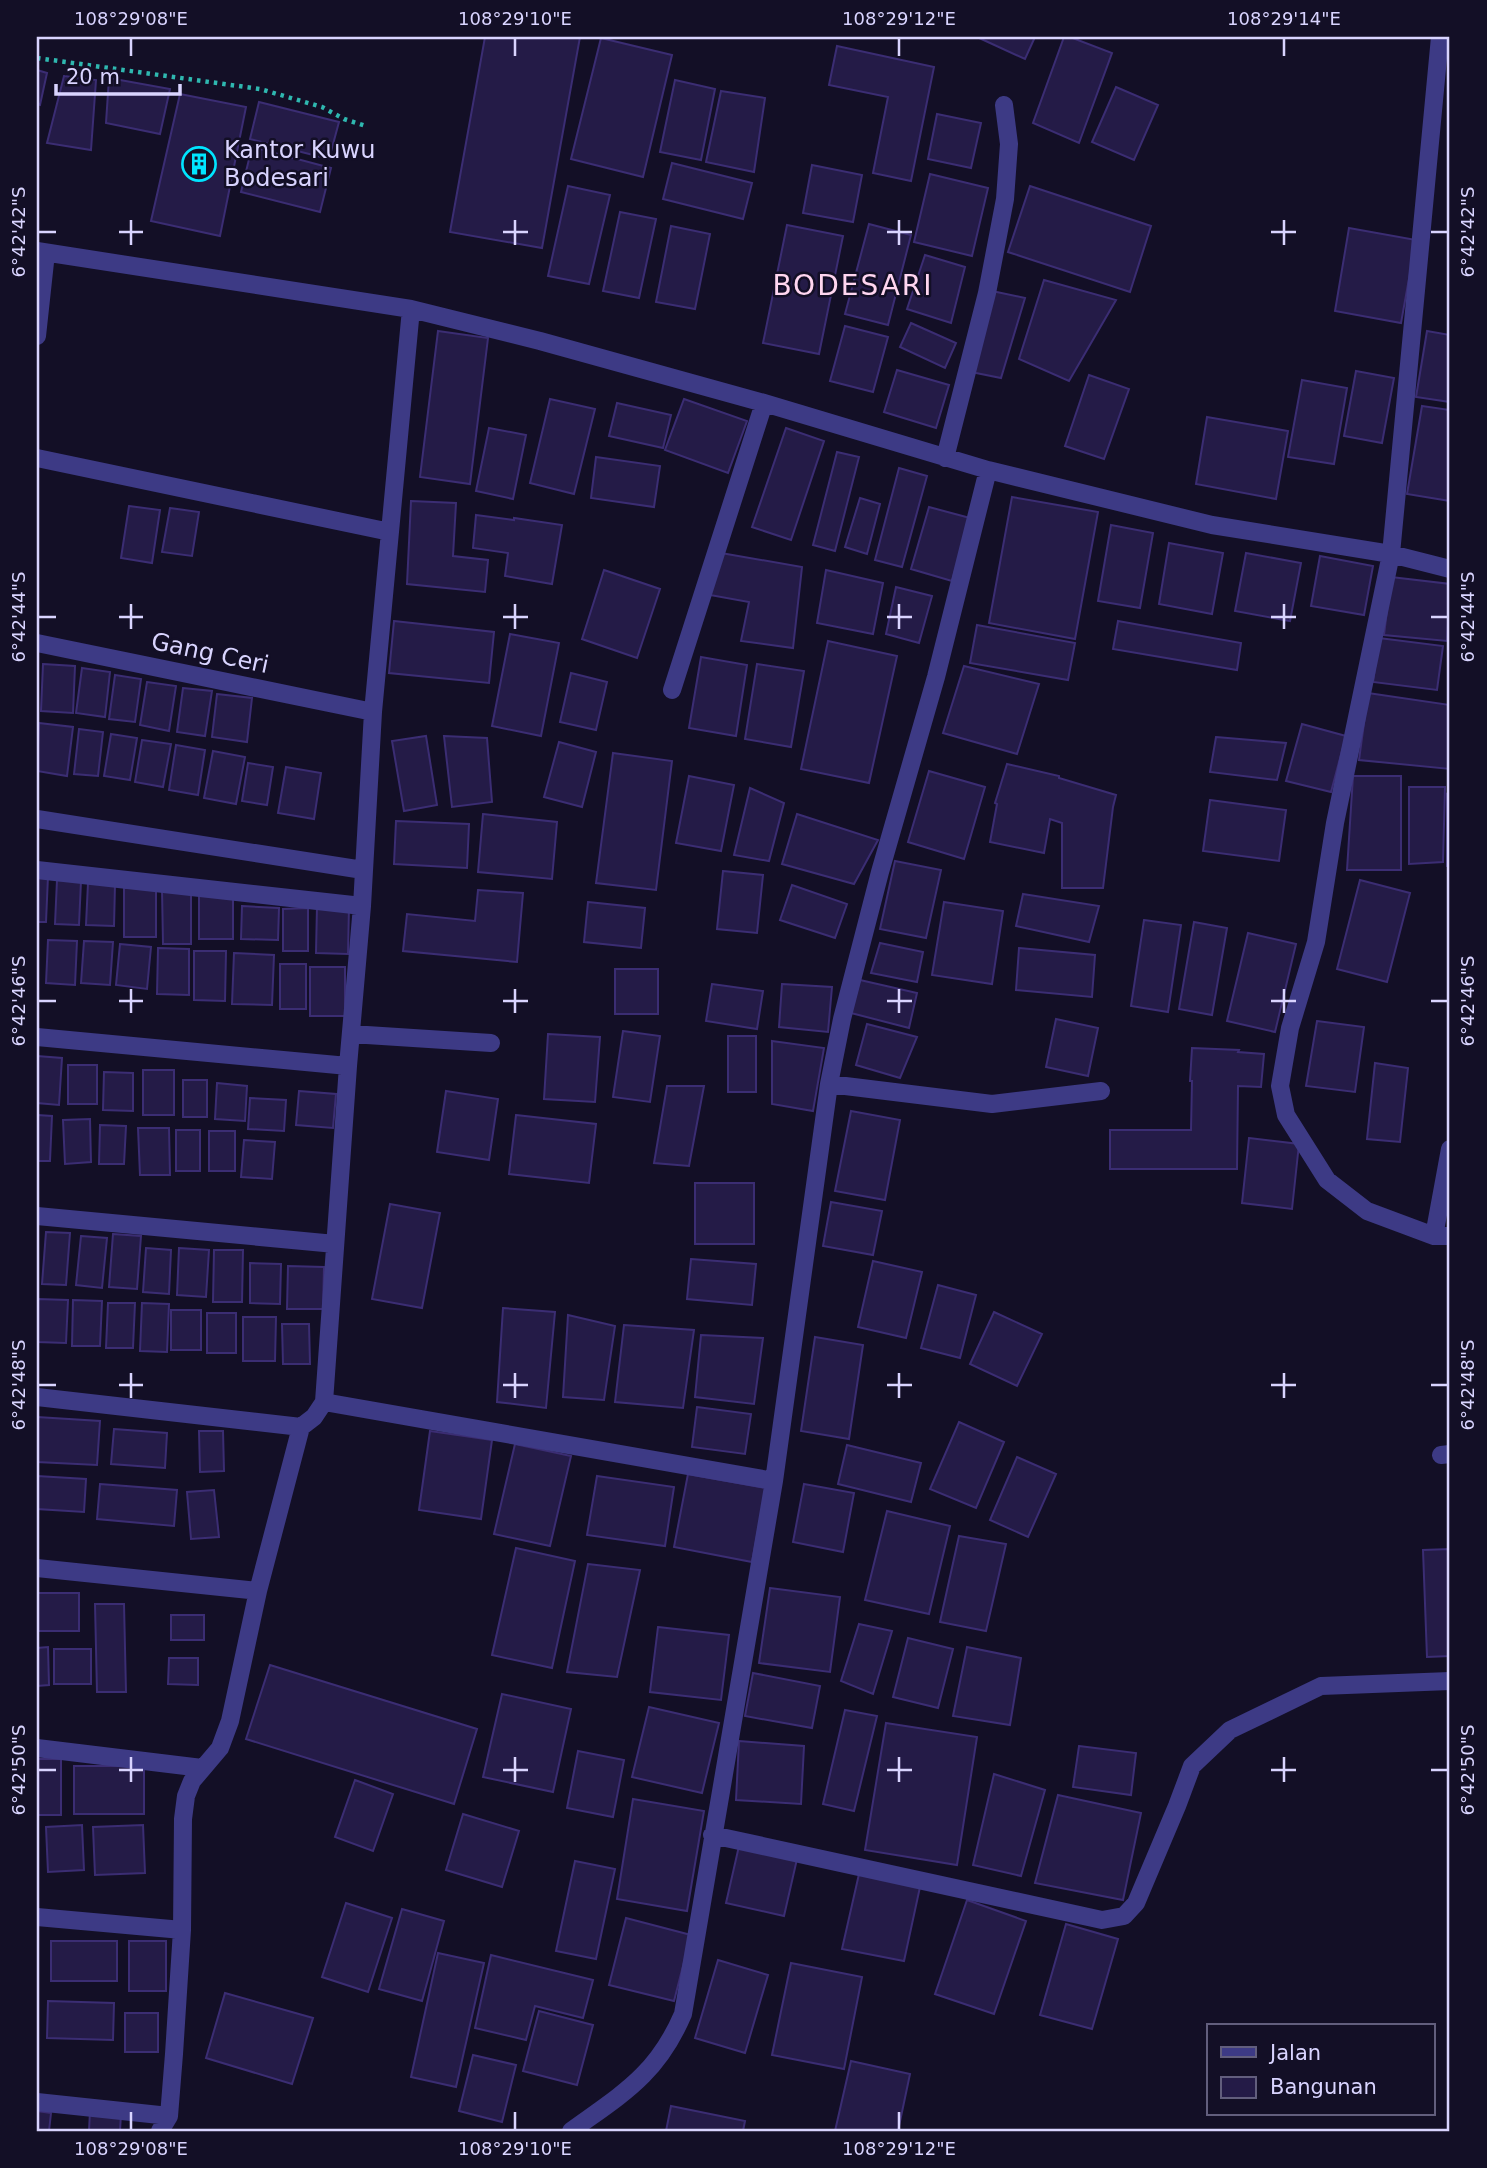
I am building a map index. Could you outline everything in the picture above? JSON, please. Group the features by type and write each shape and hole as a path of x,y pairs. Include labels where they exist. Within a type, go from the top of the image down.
{"street":[{"path":"1440,37 1391,554 1335,823 1316,942 1290,1028 1280,1086 1286,1115 1327,1180 1367,1212 1442,1236 1450,1149"},
{"path":"945,458 987,293 1005,199 1009,144 1004,105"},
{"path":"37,336 41,252 411,309 540,341 764,403 988,470 1212,524 1391,554 1450,569"},
{"path":"37,2102 165,2123 182,1930 183,1819 186,1796 192,1781 220,1748 230,1721 258,1591 301,1427 314,1417 324,1402 362,906 373,712 411,309"},
{"path":"672,690 764,403"},
{"path":"37,458 390,532"},
{"path":"571,2131 638,2082 671,2042 682,2014 774,1480 829,1084 842,1019 876,885 936,677 988,470"},
{"name":"Gang Ceri","path":"37,643 373,712"},
{"path":"37,819 363,870"},
{"path":"37,870 362,906"},
{"path":"351,1034 491,1043"},
{"path":"37,1037 348,1066"},
{"path":"829,1084 992,1104 1101,1091"},
{"path":"37,1216 335,1244"},
{"path":"37,1397 301,1427"},
{"path":"324,1402 774,1480"},
{"path":"37,1567 258,1591"},
{"path":"712,1835 1102,1920 1125,1916 1136,1903 1192,1766 1230,1730 1321,1686 1450,1681"},
{"path":"37,1748 202,1768"},
{"path":"37,1917 182,1930"}],"path":[{"path":"37,58 260,89 322,107 344,119 366,126"}],"building":[{"path":"485,37 580,37 542,248 450,232"},
{"path":"977,37 1035,37 1025,59"},
{"path":"1064,37 1112,53 1079,143 1033,123"},
{"path":"601,38 672,55 643,177 571,159"},
{"path":"837,46 934,67 911,181 873,173 888,97 829,85"},
{"path":"37,70 47,73 40,105 37,104"},
{"path":"64,76 96,80 91,150 47,143"},
{"path":"109,78 170,89 160,134 106,123"},
{"path":"675,80 715,89 701,160 660,152"},
{"path":"1116,87 1158,105 1134,160 1092,142"},
{"path":"721,91 765,98 754,172 706,162"},
{"name":"Kantor Kuwu Bodesari","path":"180,94 246,107 220,236 151,221"},
{"path":"259,102 339,122 329,159 250,139"},
{"path":"937,114 981,123 971,168 928,159"},
{"path":"252,147 331,168 320,212 241,192"},
{"path":"672,163 752,183 743,219 663,199"},
{"path":"812,165 862,175 853,222 803,213"},
{"path":"930,174 988,188 972,256 914,242"},
{"path":"568,186 610,195 589,284 548,276"},
{"path":"1030,186 1151,226 1130,292 1008,252"},
{"path":"620,212 656,219 639,298 603,291"},
{"path":"869,224 911,235 888,325 845,314"},
{"path":"787,225 843,236 819,354 763,343"},
{"path":"671,226 710,234 695,309 656,302"},
{"path":"1349,228 1416,240 1401,323 1335,311"},
{"path":"925,255 965,267 951,323 907,309"},
{"path":"1044,280 1116,300 1069,381 1019,359"},
{"path":"992,291 1025,298 1001,378 971,372"},
{"path":"911,323 956,343 945,368 900,347"},
{"path":"845,326 888,337 873,392 830,381"},
{"path":"438,331 488,338 470,484 420,477"},
{"path":"1427,331 1450,335 1450,402 1416,397"},
{"path":"897,370 949,385 936,428 884,412"},
{"path":"1356,371 1394,378 1382,443 1344,436"},
{"path":"1089,375 1129,389 1104,459 1065,446"},
{"path":"1302,380 1347,388 1334,464 1288,457"},
{"path":"550,399 595,409 574,494 530,483"},
{"path":"684,399 747,421 728,473 665,450"},
{"path":"617,403 671,415 663,448 609,436"},
{"path":"1422,406 1450,410 1450,501 1407,494"},
{"path":"1207,417 1288,431 1276,499 1196,484"},
{"path":"489,428 526,435 513,499 476,491"},
{"path":"786,428 824,441 791,540 752,527"},
{"path":"837,452 859,457 835,551 813,545"},
{"path":"596,457 660,466 654,507 591,498"},
{"path":"899,468 927,476 902,567 875,560"},
{"path":"1012,497 1098,512 1075,639 989,623"},
{"path":"860,498 880,504 867,554 845,547"},
{"path":"411,501 456,503 453,556 488,560 485,592 407,584"},
{"path":"129,506 160,510 152,563 121,558"},
{"path":"929,507 970,518 952,581 911,569"},
{"path":"170,508 199,512 192,556 162,552"},
{"path":"476,515 562,525 552,584 505,576 508,553 473,548"},
{"path":"1111,525 1153,533 1140,608 1098,601"},
{"path":"1169,543 1223,553 1212,614 1159,604"},
{"path":"721,553 802,567 793,648 741,641 749,602 710,595"},
{"path":"1246,553 1301,563 1290,621 1235,611"},
{"path":"1320,556 1373,566 1364,615 1311,606"},
{"path":"604,570 660,589 637,658 582,639"},
{"path":"826,570 883,583 873,634 817,623"},
{"path":"1391,577 1450,584 1447,641 1384,635"},
{"path":"896,587 932,596 919,643 886,634"},
{"path":"394,621 494,632 489,683 389,673"},
{"path":"1118,621 1241,643 1237,670 1113,649"},
{"path":"977,625 1075,643 1068,680 970,663"},
{"path":"510,634 559,643 541,736 492,726"},
{"path":"1379,638 1443,646 1437,690 1373,682"},
{"path":"828,641 897,656 869,783 801,769"},
{"path":"701,657 747,665 736,736 689,728"},
{"path":"43,664 75,666 73,713 41,711"},
{"path":"757,664 804,671 791,747 745,739"},
{"path":"964,666 1039,684 1017,754 943,733"},
{"path":"82,668 110,672 105,717 76,713"},
{"path":"571,673 607,682 596,730 560,722"},
{"path":"115,675 141,679 135,722 109,719"},
{"path":"147,682 176,686 169,731 140,725"},
{"path":"183,688 212,691 205,736 177,732"},
{"path":"1368,693 1450,705 1450,769 1359,760"},
{"path":"217,694 252,698 247,742 212,737"},
{"path":"39,723 73,727 67,776 37,771"},
{"path":"1302,724 1346,736 1331,792 1286,781"},
{"path":"79,729 103,732 98,776 74,774"},
{"path":"111,734 137,738 130,780 104,776"},
{"path":"426,736 437,805 404,811 392,741"},
{"path":"444,736 487,738 492,802 452,807"},
{"path":"1216,737 1286,743 1277,780 1210,772"},
{"path":"142,740 171,744 163,787 135,782"},
{"path":"559,742 596,752 582,807 544,797"},
{"path":"176,745 205,750 198,795 169,790"},
{"path":"213,751 245,757 236,804 204,798"},
{"path":"613,753 672,761 656,890 596,883"},
{"path":"248,763 273,767 267,805 242,801"},
{"path":"1007,764 1059,776 1116,795 1103,888 1062,888 1062,823 1050,819 1044,853 990,842 997,804 995,803"},
{"path":"286,767 321,773 314,819 278,813"},
{"path":"929,771 985,787 964,859 908,842"},
{"path":"689,776 734,785 721,851 676,843"},
{"path":"1353,776 1401,776 1401,870 1347,870"},
{"path":"1409,787 1445,787 1443,862 1409,864"},
{"path":"750,788 784,803 769,861 734,855"},
{"path":"1447,794 1450,795 1450,867 1447,866"},
{"path":"1210,800 1286,810 1279,861 1203,851"},
{"path":"483,814 557,822 552,879 478,872"},
{"path":"797,814 878,840 854,884 782,864"},
{"path":"396,821 469,824 467,868 394,864"},
{"path":"895,861 941,870 926,938 880,929"},
{"path":"723,871 763,875 757,933 717,929"},
{"path":"37,876 48,876 46,922 37,922"},
{"path":"57,880 81,881 79,925 55,924"},
{"path":"1360,880 1410,893 1387,982 1337,969"},
{"path":"88,883 115,884 114,926 86,925"},
{"path":"792,885 847,904 835,938 780,920"},
{"path":"124,888 156,888 156,937 124,937"},
{"path":"191,888 191,944 163,944 162,889"},
{"path":"478,890 523,893 517,962 403,951 407,914 475,921"},
{"path":"199,893 233,893 233,939 199,939"},
{"path":"1023,894 1099,906 1089,942 1016,926"},
{"path":"588,902 645,908 641,948 584,942"},
{"path":"944,902 1003,911 992,984 932,975"},
{"path":"242,906 279,908 278,940 241,939"},
{"path":"317,906 349,906 348,954 316,953"},
{"path":"308,908 308,951 283,951 283,909"},
{"path":"1144,920 1181,925 1168,1012 1131,1006"},
{"path":"1194,922 1227,928 1212,1015 1179,1009"},
{"path":"1248,933 1296,944 1275,1032 1227,1021"},
{"path":"48,940 77,941 75,985 46,983"},
{"path":"84,941 113,942 110,985 81,983"},
{"path":"880,943 923,952 917,982 871,973"},
{"path":"120,944 151,947 147,989 116,985"},
{"path":"158,948 189,949 189,995 157,994"},
{"path":"1019,948 1095,955 1092,997 1016,990"},
{"path":"194,951 226,951 225,1001 194,1000"},
{"path":"234,953 274,955 272,1005 232,1004"},
{"path":"280,964 306,964 306,1009 280,1009"},
{"path":"310,967 345,967 345,1016 310,1016"},
{"path":"615,969 658,969 658,1014 615,1014"},
{"path":"860,980 917,993 909,1028 851,1013"},
{"path":"712,984 763,991 757,1029 706,1021"},
{"path":"782,984 832,987 828,1032 779,1027"},
{"path":"1056,1019 1098,1028 1088,1076 1046,1067"},
{"path":"1317,1021 1364,1027 1355,1092 1306,1086"},
{"path":"867,1024 917,1037 900,1078 856,1065"},
{"path":"623,1031 660,1036 650,1102 613,1097"},
{"path":"548,1034 600,1037 595,1102 544,1099"},
{"path":"728,1036 756,1036 756,1092 728,1092"},
{"path":"772,1041 824,1048 813,1111 772,1104"},
{"path":"1192,1048 1264,1054 1261,1087 1238,1086 1237,1169 1110,1169 1110,1130 1191,1130"},
{"path":"37,1056 62,1058 59,1105 37,1103"},
{"path":"1375,1063 1408,1068 1400,1142 1367,1139"},
{"path":"68,1065 97,1065 97,1104 68,1104"},
{"path":"143,1070 174,1070 174,1115 143,1115"},
{"path":"104,1072 133,1073 133,1111 103,1110"},
{"path":"183,1080 207,1080 207,1117 183,1117"},
{"path":"217,1083 247,1086 245,1121 215,1119"},
{"path":"667,1086 704,1086 689,1166 654,1163"},
{"path":"299,1091 336,1094 333,1128 296,1125"},
{"path":"446,1091 498,1099 489,1160 437,1152"},
{"path":"250,1098 286,1100 284,1131 248,1129"},
{"path":"851,1111 900,1120 885,1200 835,1191"},
{"path":"37,1115 52,1116 50,1161 37,1161"},
{"path":"516,1115 596,1124 589,1183 509,1174"},
{"path":"90,1119 91,1162 65,1164 63,1120"},
{"path":"100,1125 126,1126 124,1164 99,1164"},
{"path":"138,1128 169,1128 170,1175 140,1175"},
{"path":"176,1130 200,1130 200,1171 176,1171"},
{"path":"209,1131 235,1131 235,1171 209,1171"},
{"path":"1249,1138 1299,1144 1292,1209 1242,1203"},
{"path":"244,1140 275,1142 272,1179 241,1177"},
{"path":"695,1183 754,1183 754,1244 695,1244"},
{"path":"831,1202 882,1211 873,1255 823,1246"},
{"path":"390,1204 440,1213 422,1308 372,1299"},
{"path":"46,1232 70,1233 66,1285 42,1284"},
{"path":"113,1234 141,1236 137,1289 109,1287"},
{"path":"81,1236 107,1238 102,1288 76,1285"},
{"path":"146,1248 171,1250 169,1294 143,1292"},
{"path":"179,1248 209,1250 206,1297 177,1295"},
{"path":"214,1250 243,1250 242,1302 213,1302"},
{"path":"691,1259 756,1264 752,1305 687,1299"},
{"path":"873,1261 922,1272 906,1338 858,1327"},
{"path":"250,1263 281,1264 280,1304 250,1303"},
{"path":"288,1266 324,1267 323,1309 287,1309"},
{"path":"938,1285 976,1295 960,1358 921,1348"},
{"path":"37,1299 68,1300 66,1343 37,1342"},
{"path":"73,1300 102,1301 100,1346 72,1346"},
{"path":"108,1303 135,1303 133,1348 106,1348"},
{"path":"142,1303 169,1304 167,1352 140,1351"},
{"path":"503,1308 555,1312 546,1408 497,1402"},
{"path":"171,1310 201,1310 201,1350 171,1350"},
{"path":"994,1312 1042,1334 1017,1386 970,1364"},
{"path":"207,1313 236,1313 236,1353 207,1353"},
{"path":"568,1315 615,1326 604,1400 563,1397"},
{"path":"243,1317 276,1317 275,1361 243,1361"},
{"path":"282,1324 309,1324 310,1364 283,1364"},
{"path":"624,1325 694,1330 683,1408 615,1402"},
{"path":"701,1335 763,1338 754,1404 695,1397"},
{"path":"815,1337 863,1345 849,1439 801,1431"},
{"path":"697,1407 751,1414 745,1454 692,1447"},
{"path":"37,1417 100,1421 97,1465 37,1462"},
{"path":"959,1422 1004,1442 976,1508 930,1489"},
{"path":"114,1429 167,1433 165,1468 111,1464"},
{"path":"199,1431 223,1431 224,1471 200,1472"},
{"path":"430,1431 492,1440 481,1519 419,1510"},
{"path":"515,1444 571,1456 550,1546 494,1534"},
{"path":"847,1445 921,1463 911,1502 838,1484"},
{"path":"1017,1457 1056,1474 1028,1537 990,1520"},
{"path":"688,1474 766,1488 752,1562 674,1547"},
{"path":"37,1476 86,1479 84,1512 37,1509"},
{"path":"597,1476 674,1487 665,1546 587,1535"},
{"path":"100,1484 177,1490 174,1526 97,1519"},
{"path":"804,1484 854,1493 843,1552 793,1542"},
{"path":"214,1490 219,1537 191,1539 187,1492"},
{"path":"887,1511 950,1526 929,1614 865,1600"},
{"path":"959,1536 1006,1544 986,1631 940,1622"},
{"path":"516,1548 575,1561 552,1668 492,1655"},
{"path":"1450,1549 1450,1656 1427,1657 1423,1550"},
{"path":"588,1564 640,1570 617,1677 567,1672"},
{"path":"770,1588 840,1597 830,1672 759,1663"},
{"path":"37,1593 79,1593 79,1631 37,1631"},
{"path":"95,1604 124,1604 126,1692 97,1692"},
{"path":"171,1615 204,1615 204,1640 171,1640"},
{"path":"859,1624 892,1631 873,1694 841,1681"},
{"path":"658,1627 729,1635 721,1700 650,1692"},
{"path":"908,1638 953,1649 938,1708 893,1697"},
{"path":"48,1647 49,1685 37,1686 37,1648"},
{"path":"967,1647 1021,1658 1010,1725 953,1716"},
{"path":"54,1649 91,1649 91,1684 54,1684"},
{"path":"169,1658 198,1658 198,1685 168,1684"},
{"path":"270,1665 477,1729 454,1804 246,1739"},
{"path":"753,1673 820,1686 812,1728 745,1716"},
{"path":"502,1694 571,1709 553,1792 483,1777"},
{"path":"649,1707 719,1723 702,1793 632,1777"},
{"path":"845,1710 877,1716 854,1811 823,1804"},
{"path":"886,1723 977,1737 957,1865 865,1850"},
{"path":"739,1741 804,1746 801,1804 736,1800"},
{"path":"1079,1746 1136,1753 1131,1795 1073,1787"},
{"path":"578,1751 624,1760 613,1817 567,1808"},
{"path":"37,1759 61,1759 61,1815 37,1815"},
{"path":"74,1766 144,1766 144,1814 74,1814"},
{"path":"994,1774 1045,1790 1021,1876 973,1865"},
{"path":"355,1780 393,1794 373,1851 335,1837"},
{"path":"1058,1795 1141,1813 1123,1900 1035,1883"},
{"path":"633,1799 704,1811 687,1911 617,1899"},
{"path":"463,1814 519,1831 502,1887 446,1870"},
{"path":"82,1825 84,1870 48,1872 46,1827"},
{"path":"143,1825 145,1873 95,1875 93,1827"},
{"path":"739,1846 797,1859 784,1916 726,1903"},
{"path":"575,1861 615,1869 596,1959 556,1951"},
{"path":"859,1874 920,1887 904,1961 842,1949"},
{"path":"967,1900 1026,1921 994,2014 935,1994"},
{"path":"346,1903 392,1918 368,1992 322,1977"},
{"path":"402,1909 444,1921 422,2001 379,1989"},
{"path":"626,1918 691,1935 674,2001 609,1985"},
{"path":"1066,1924 1118,1939 1092,2029 1040,2015"},
{"path":"51,1941 117,1941 117,1981 51,1981"},
{"path":"129,1941 166,1941 166,1991 129,1991"},
{"path":"438,1953 484,1963 456,2087 411,2077"},
{"path":"491,1955 593,1980 583,2018 535,2006 526,2040 475,2028"},
{"path":"718,1960 768,1975 745,2053 695,2038"},
{"path":"791,1963 862,1977 844,2069 772,2055"},
{"path":"225,1993 313,2018 292,2084 206,2058"},
{"path":"48,2001 114,2003 113,2040 47,2038"},
{"path":"539,2011 593,2025 577,2085 523,2071"},
{"path":"125,2013 158,2013 158,2052 125,2052"},
{"path":"473,2055 516,2065 502,2122 459,2111"},
{"path":"851,2061 910,2074 898,2131 835,2131"},
{"path":"671,2106 745,2121 743,2131 666,2131"},
{"path":"37,2111 51,2113 49,2131 37,2131"},
{"path":"90,2111 121,2114 120,2131 89,2131"}],"place":[{"name":"Kantor Kuwu Bodesari","path":"199,164"}],"district":[{"name":"BODESARI","path":"853,285"}]}
